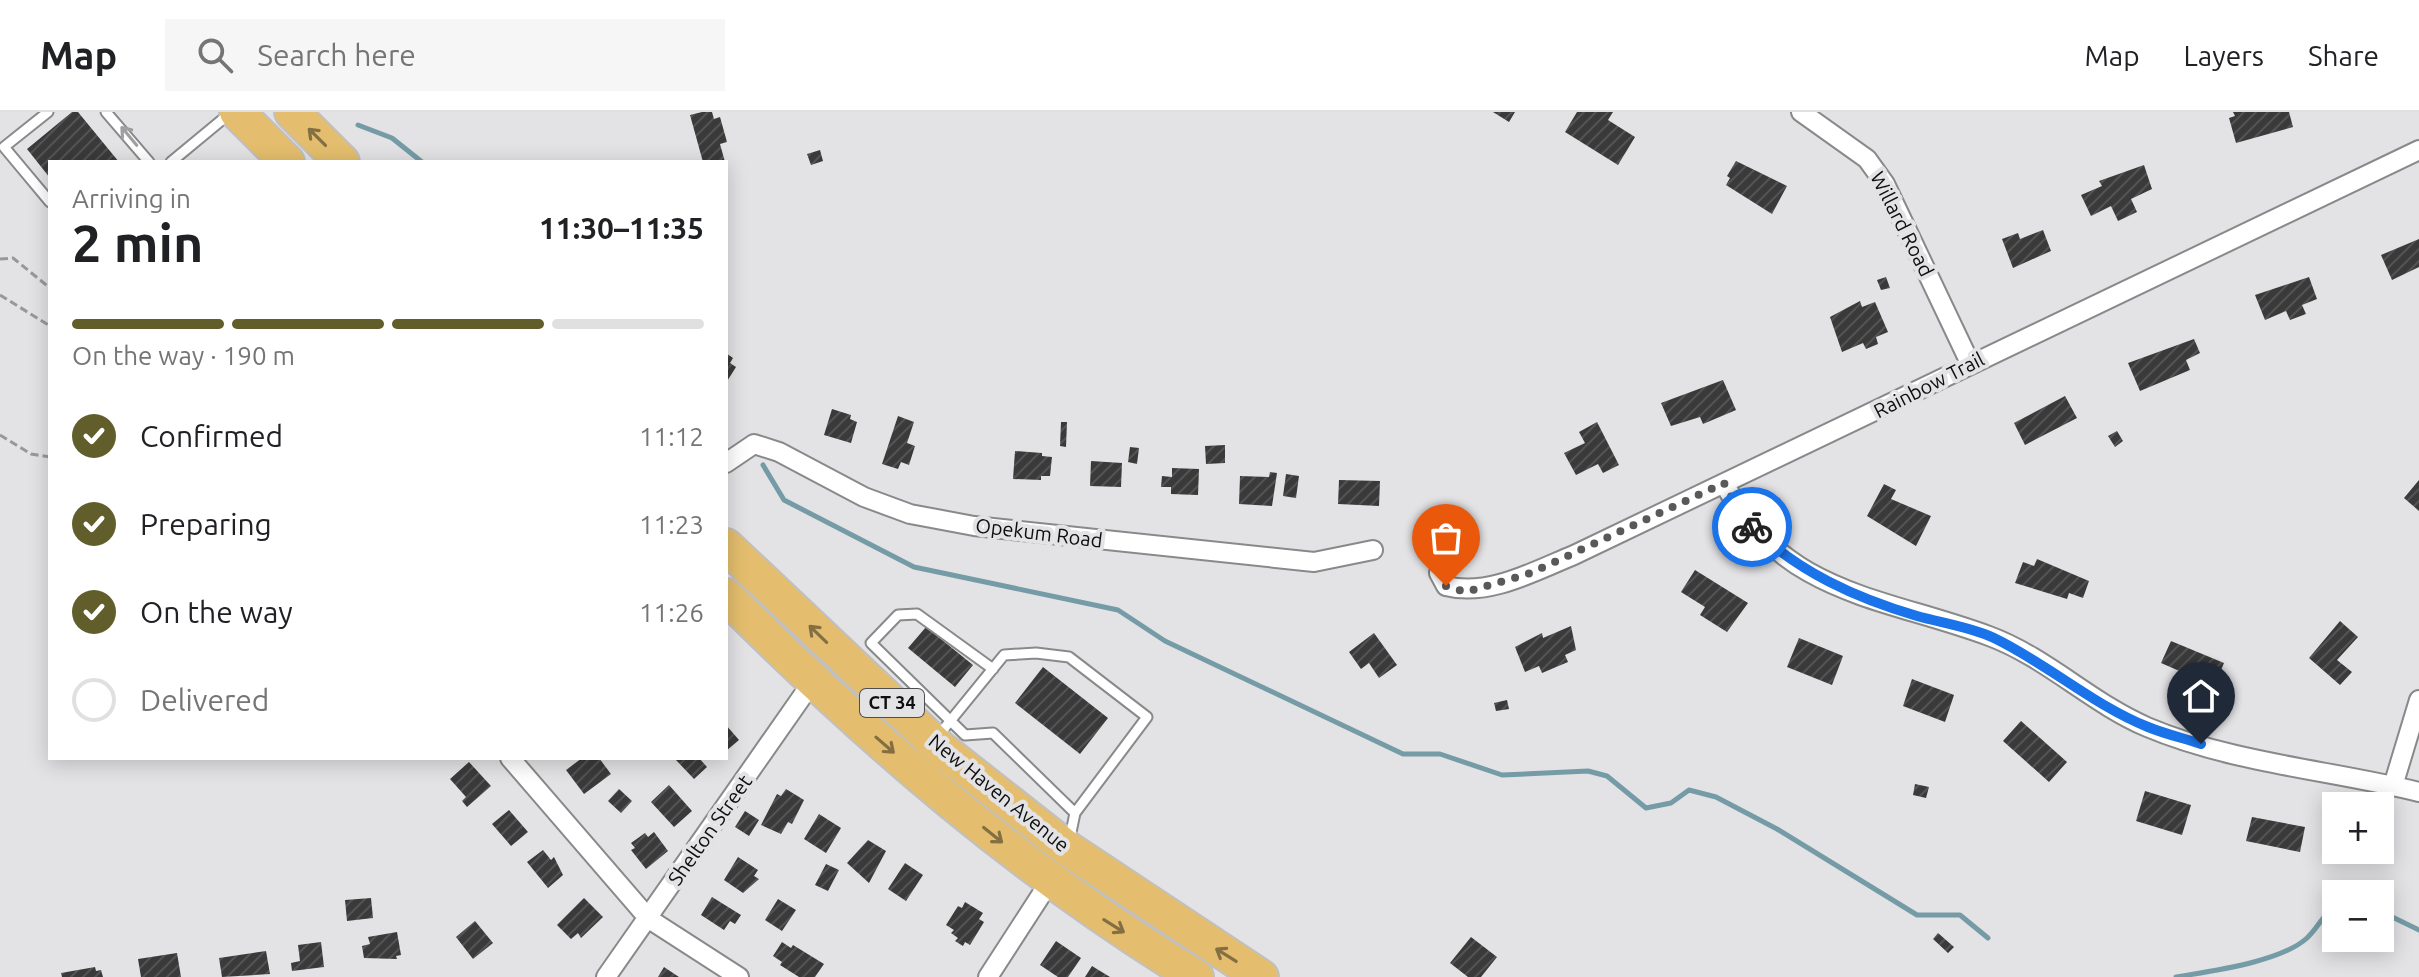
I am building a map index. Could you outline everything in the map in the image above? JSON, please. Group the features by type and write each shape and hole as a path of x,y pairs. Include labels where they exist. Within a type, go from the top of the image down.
{"highway":[{"path":"235,112 285,160"},
{"path":"292,112 340,160"},
{"name":"New Haven Avenue","path":"728,548 860,654 1068,849 1261,977"},
{"name":"New Haven Avenue","path":"728,598 813,681 917,773 1050,882 1187,975"}],"street":[{"name":"Willard Road","path":"1801,112 1867,159 1885,184 1970,363"},
{"name":"Rainbow Trail","path":"1439,573 1446,586 1466,592 1531,573 2419,150"},
{"name":"Opekum Road","path":"728,462 754,444 779,452 864,497 910,514 974,526 1314,562 1373,550"},
{"path":"1724,483 1742,517 1771,545 1820,579 1893,609 1990,636 2043,663 2097,700 2147,727 2227,752 2419,792"},
{"name":"Shelton Street","path":"606,977 813,681"},
{"path":"2393,786 2419,700"},
{"path":"512,760 649,919 739,977"},
{"path":"988,977 1068,849"}],"lane":[{"path":"48,112 4,147 48,200"},
{"path":"106,112 125,130 148,160"},
{"path":"174,160 235,112"},
{"path":"860,654 898,615 917,614 993,669"},
{"path":"1068,849 1075,813 1147,717 1069,657 1036,653 1004,655 942,731 965,735 993,733 1075,813"}],"path":[{"path":"0,259 13,258 48,286"},
{"path":"0,295 48,325"},
{"path":"0,435 31,454 48,457"}],"building":[{"path":"72,112 78,112 117,160 48,160 48,175 27,149"},
{"path":"712,112 714,119 720,117 727,142 720,144 724,160 702,160 690,115"},
{"path":"1493,112 1515,112 1509,122"},
{"path":"1577,112 1613,112 1608,120 1635,137 1618,165 1565,132"},
{"path":"2233,112 2289,112 2293,127 2236,143 2229,118 2235,116"},
{"path":"820,150 823,161 811,165 807,154"},
{"path":"1736,161 1787,186 1772,214 1726,185 1730,178 1727,176"},
{"path":"2144,165 2152,189 2131,199 2137,212 2118,221 2111,206 2091,216 2081,195 2102,186 2099,181"},
{"path":"2043,230 2051,251 2013,268 2002,239 2018,233 2020,239"},
{"path":"2419,239 2419,267 2392,280 2381,255"},
{"path":"1886,277 1890,288 1881,290 1877,280"},
{"path":"2309,277 2317,299 2302,305 2306,314 2290,320 2286,311 2265,320 2255,295"},
{"path":"1860,301 1862,307 1875,302 1888,332 1876,337 1878,344 1866,349 1863,343 1842,352 1830,317"},
{"path":"2194,339 2200,353 2186,360 2190,370 2140,391 2128,363"},
{"path":"728,354 733,358 730,363 736,367 728,380"},
{"path":"1723,380 1736,410 1703,424 1700,417 1671,426 1661,403"},
{"path":"2065,396 2077,418 2025,445 2014,423"},
{"path":"832,409 851,415 850,419 857,422 851,443 824,435"},
{"path":"898,416 914,422 907,443 915,446 909,465 901,462 898,469 882,464"},
{"path":"1061,422 1067,422 1066,447 1060,446"},
{"path":"1597,422 1619,465 1603,473 1598,464 1576,475 1564,453 1585,443 1579,432"},
{"path":"2117,431 2123,441 2115,447 2108,436"},
{"path":"1225,445 1225,463 1206,464 1205,446"},
{"path":"1130,447 1139,448 1137,464 1128,462"},
{"path":"1015,451 1052,457 1050,476 1041,476 1041,480 1013,479"},
{"path":"1091,461 1122,463 1121,487 1090,486"},
{"path":"1172,468 1199,469 1198,495 1171,494 1171,487 1161,487 1162,476 1172,477"},
{"path":"1270,472 1277,473 1272,506 1239,504 1240,476 1269,477"},
{"path":"1286,474 1299,476 1296,498 1283,496"},
{"path":"1339,480 1380,481 1379,506 1338,504"},
{"path":"2419,480 2419,511 2404,498"},
{"path":"1884,484 1896,490 1891,499 1931,516 1916,546 1867,516"},
{"path":"2037,559 2089,581 2083,598 2069,593 2067,599 2015,583 2023,562 2034,566"},
{"path":"1695,570 1748,603 1727,632 1700,615 1705,607 1681,592"},
{"path":"2340,621 2358,637 2337,660 2352,672 2340,685 2309,658"},
{"path":"1571,626 1576,650 1565,655 1568,662 1542,673 1539,666 1525,672 1515,647 1542,633 1543,638"},
{"path":"926,627 973,665 955,687 908,648"},
{"path":"1374,633 1397,665 1379,678 1369,663 1361,669 1349,652"},
{"path":"1799,638 1843,656 1832,685 1787,667"},
{"path":"2171,641 2224,663 2214,686 2161,663"},
{"path":"1043,667 1108,718 1080,754 1015,703"},
{"path":"1912,679 1954,695 1945,722 1903,706"},
{"path":"1507,700 1509,709 1496,711 1494,703"},
{"path":"2021,721 2067,762 2049,782 2003,741"},
{"path":"728,727 739,740 728,749"},
{"path":"579,760 600,760 611,774 584,794 566,770"},
{"path":"676,760 701,760 707,767 694,779"},
{"path":"469,762 491,786 467,807 462,801 466,797 450,779"},
{"path":"1915,784 1929,787 1926,798 1913,795"},
{"path":"669,785 692,811 674,827 651,802"},
{"path":"619,789 632,801 621,813 608,801"},
{"path":"786,789 804,800 792,824 788,822 781,834 761,825 777,794 781,796"},
{"path":"2145,791 2191,805 2182,835 2136,821"},
{"path":"509,810 528,832 511,846 492,824"},
{"path":"745,811 759,820 749,836 735,827"},
{"path":"819,814 841,828 826,853 804,839"},
{"path":"2252,817 2305,827 2300,852 2246,841"},
{"path":"654,832 668,851 646,869 631,850 635,848 631,843 645,833 648,837"},
{"path":"868,840 886,851 869,883 847,863"},
{"path":"543,850 551,860 554,857 563,875 548,888 527,862"},
{"path":"738,857 758,870 754,876 759,879 743,893 724,880"},
{"path":"905,863 923,875 906,901 888,889"},
{"path":"826,864 839,870 828,891 815,885"},
{"path":"712,897 741,915 735,924 730,921 724,930 701,915"},
{"path":"371,898 373,918 347,921 345,900"},
{"path":"584,898 603,917 581,938 578,933 571,939 557,925"},
{"path":"778,899 796,910 782,931 765,920"},
{"path":"965,902 983,913 979,919 984,922 970,945 965,942 963,946 955,941 958,938 951,933 954,930 946,925 958,906 962,908"},
{"path":"475,921 493,943 473,959 456,937"},
{"path":"397,932 401,955 396,956 397,959 364,958 362,946 370,944 368,937"},
{"path":"1938,933 1954,947 1948,953 1933,939"},
{"path":"1471,937 1497,957 1481,977 1468,977 1450,963"},
{"path":"1056,941 1081,958 1068,977 1058,977 1040,965"},
{"path":"321,942 324,967 292,971 291,963 300,961 298,945"},
{"path":"782,942 791,948 793,945 824,964 815,977 799,977 780,965 782,962 773,956"},
{"path":"266,951 270,974 222,977 219,958"},
{"path":"177,953 181,977 141,977 138,959"},
{"path":"1092,966 1110,977 1085,977"},
{"path":"95,967 96,971 101,970 103,977 62,977 61,973"},
{"path":"664,967 679,977 658,977"}],"waterway":[{"path":"358,125 392,138 420,160"},
{"path":"763,465 784,500 914,567 1118,610 1165,641 1403,754 1440,754 1502,775 1588,771 1607,776 1646,808 1671,803 1689,790 1716,797 1777,829 1917,915 1960,915 1988,938"},
{"path":"2394,918 2419,930"},
{"path":"2176,977 2245,964 2280,953 2307,938 2322,920"}],"way so far":[{"path":"1446,586 1466,592 1531,573 1724,483 1742,517 1752,527"}],"route":[{"path":"1752,527 1771,545 1820,579 1893,609 1990,636 2043,663 2097,700 2147,727 2201,744"}]}
